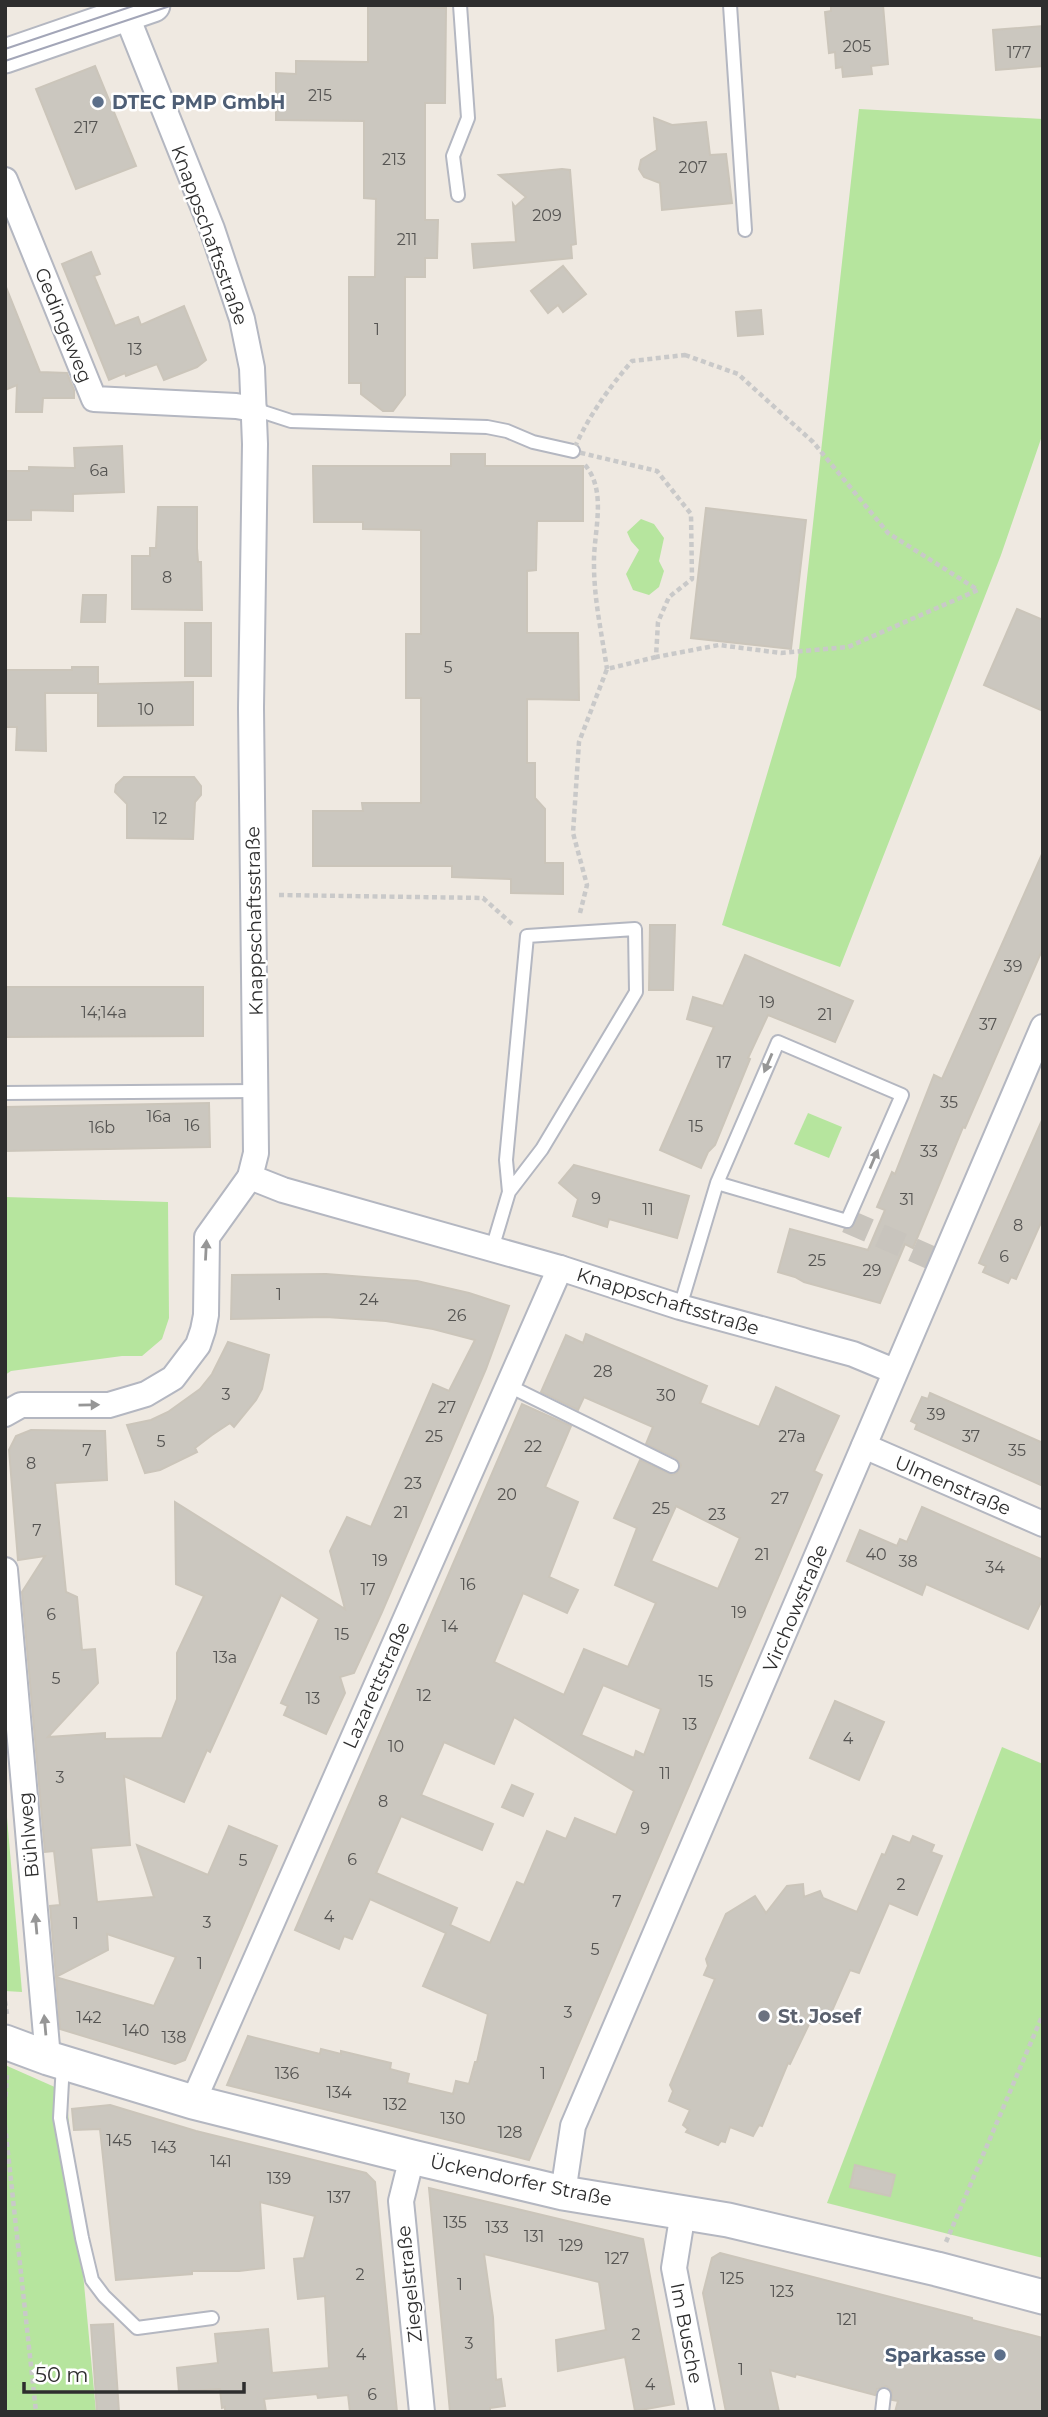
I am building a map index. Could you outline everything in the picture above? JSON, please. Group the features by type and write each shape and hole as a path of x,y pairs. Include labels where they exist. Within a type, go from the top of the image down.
{"main road":[{"path":"5,56 139,10"},
{"name":"Ückendorfer Straße","path":"5,2042 193,2102 412,2157 563,2193 728,2220 1043,2297"}],"street":[{"name":"Knappschaftsstraße","path":"139,10 242,319 253,368 251,708 256,1153 250,1177 283,1190 560,1268 680,1307 853,1354 894,1371"},
{"name":"Gedingeweg","path":"5,180 94,399 254,409"},
{"name":"Virchowstraße","path":"563,2193 573,2126 1043,1027"},
{"path":"13,1410 109,1405 146,1394 173,1378 198,1345 203,1330 206,1315 207,1237 250,1177"},
{"name":"Lazarettstraße","path":"193,2102 560,1268"},
{"name":"Ulmenstraße","path":"864,1446 1043,1524"},
{"name":"Bühlweg","path":"5,1570 56,2060"},
{"name":"Ziegelstraße","path":"412,2157 401,2201 422,2412"},
{"name":"Im Busche","path":"683,2212 674,2268 702,2412"}],"lane":[{"path":"458,195 453,156 468,118 460,5"},
{"path":"730,5 746,230"},
{"path":"254,409 291,421 487,427 573,451"},
{"path":"492,1249 509,1192 542,1149 636,992 635,929 527,936 506,1160 509,1192"},
{"path":"680,1307 717,1183 778,1042 902,1095 847,1222 717,1183"},
{"path":"5,1093 256,1091"},
{"path":"507,1385 672,1466"},
{"path":"56,2060 60,2118 92,2280 104,2296 137,2328 212,2318"},
{"path":"882,2412 884,2395"}],"path":[{"path":"573,451 581,432 607,390 632,361 685,355 738,374 813,442 888,533 978,590 848,647 782,653 719,645 607,669"},
{"path":"573,451 657,471 691,514 692,579 669,597 658,622 656,657"},
{"path":"573,451 594,475 598,505 594,565 607,669 579,742 573,833 587,885 578,922"},
{"path":"253,895 483,898 527,936"},
{"path":"937,2269 948,2236 1043,2014"},
{"path":"5,2125 36,2412"}],"green space":[{"path":"859,109 1043,119 1043,433 1001,555 840,967 722,925 796,677"},
{"path":"641,519 654,524 664,538 659,561 664,571 659,587 649,595 633,590 626,574 639,550 627,532"},
{"path":"808,1113 842,1127 829,1158 794,1144"},
{"path":"5,1197 168,1202 169,1318 162,1339 142,1356 122,1356 11,1371 5,1375"},
{"path":"1002,1747 1043,1764 1043,2258 827,2203"},
{"path":"5,1794 22,1992 5,1991"},
{"path":"5,2065 66,2092 96,2412 5,2412"}],"building":[{"path":"368,5 446,8 445,103 425,103 425,220 438,220 437,258 425,258 425,277 405,277 405,395 393,411 383,411 361,394 361,383 349,383 349,277 375,277 376,199 364,198 364,121 276,120 276,73 296,74 296,61 368,62"},
{"path":"831,5 883,5 888,64 871,66 872,74 843,77 842,67 836,68 835,52 829,53 825,12 831,11"},
{"path":"1043,26 1043,66 996,70 993,30"},
{"path":"95,66 136,166 76,189 36,89"},
{"path":"654,118 672,125 706,122 710,155 726,154 732,203 662,210 660,183 644,177 639,169 641,160 657,150"},
{"path":"570,170 576,244 571,245 572,258 474,268 472,244 516,242 513,204 515,207 526,197 499,175"},
{"path":"91,252 100,274 94,276 115,326 138,317 141,325 184,306 206,360 197,367 164,380 157,364 109,380 62,264"},
{"path":"563,266 586,294 563,312 558,305 548,313 531,291"},
{"path":"6,287 40,372 67,373 74,390 74,398 43,398 42,412 16,412 17,385 5,390"},
{"path":"761,310 763,334 738,336 736,312"},
{"path":"122,446 124,492 73,494 73,511 31,510 31,520 5,520 5,471 29,471 29,467 75,468 74,448"},
{"path":"451,454 485,454 485,466 583,466 583,521 537,521 536,570 527,571 527,633 578,633 579,700 527,699 527,763 535,763 535,798 545,809 545,863 563,863 563,894 511,893 511,879 452,877 452,866 313,866 313,811 363,811 362,803 421,803 421,698 406,698 406,634 421,634 421,530 363,529 363,522 314,522 313,466 451,466"},
{"path":"158,507 197,507 202,610 132,609 132,556 150,556 150,548 156,548"},
{"path":"706,508 806,520 791,649 691,638"},
{"path":"83,595 106,595 105,622 81,622"},
{"path":"1017,609 1043,620 1043,711 984,685"},
{"path":"185,623 211,623 211,676 185,676"},
{"path":"72,667 98,667 98,684 193,682 193,725 98,726 98,693 45,693 46,751 16,750 17,727 5,727 5,670 72,670"},
{"path":"124,777 194,777 201,786 201,795 195,802 193,839 127,838 127,804 115,792 116,785"},
{"path":"1043,852 1043,948 965,1128 963,1127 913,1248 905,1244 880,1303 778,1272 790,1229 868,1250 885,1210 877,1207 892,1172 895,1174 934,1075 942,1079"},
{"path":"650,925 675,925 673,990 649,990"},
{"path":"745,955 853,1001 835,1042 768,1015 748,1058 750,1059 715,1145 708,1152 701,1168 660,1150 714,1027 687,1019 693,997 723,1006"},
{"path":"5,987 203,987 203,1036 5,1037"},
{"path":"209,1103 210,1147 5,1151 5,1107"},
{"path":"1043,1118 1043,1218 1016,1279 1011,1277 1008,1283 983,1272 986,1266 979,1263"},
{"path":"574,1165 689,1196 677,1238 609,1219 607,1227 573,1216 578,1199 559,1183"},
{"path":"326,1274 417,1281 509,1306 486,1369 382,1612 354,1673 340,1677 345,1693 326,1734 284,1715 288,1706 281,1703 319,1619 281,1595 210,1752 207,1750 184,1802 124,1776 130,1845 91,1848 97,1902 154,1897 137,1845 208,1875 229,1826 277,1846 185,2060 175,2064 60,2029 50,1906 60,1905 54,1851 45,1852 22,1592 45,1556 18,1560 9,1450 16,1436 31,1430 105,1431 107,1480 55,1483 66,1592 77,1597 82,1650 95,1649 98,1683 48,1737 105,1733 105,1739 162,1738 177,1699 177,1653 204,1596 176,1584 175,1502 345,1609 330,1551 347,1517 371,1527 433,1384 449,1391 475,1340 386,1321 326,1317 231,1319 232,1275","holes":["107,1934 176,1957 154,2006 56,1977 108,1950"]},
{"path":"586,1334 707,1386 700,1403 759,1427 776,1387 839,1416 814,1471 822,1475 529,2160 227,2085 248,2036 320,2054 321,2049 341,2054 341,2051 391,2063 390,2069 409,2074 407,2083 453,2094 456,2081 469,2084 488,2014 423,1986 446,1933 370,1899 352,1939 344,1936 339,1949 295,1930 522,1404 571,1426 545,1487 578,1502 549,1577 578,1590 567,1613 523,1593 494,1662 564,1695 584,1649 628,1667 656,1603 615,1585 637,1528 614,1518 640,1460 672,1475 677,1473 681,1465 676,1458 646,1444 653,1427 584,1397 578,1410 541,1392 566,1335 583,1343","holes":["676,1506 740,1538 718,1589 651,1561","603,1685 661,1709 644,1755 636,1751 634,1758 581,1735","514,1717 634,1791 616,1835 575,1818 566,1839 547,1831 524,1885 517,1882 490,1943 450,1925 457,1908 376,1873 401,1816 482,1850 493,1824 421,1795 444,1742 494,1764"]},
{"path":"228,1342 269,1355 262,1389 256,1400 234,1427 230,1423 212,1435 195,1448 197,1452 160,1470 145,1473 127,1425 151,1420 168,1412 200,1389 212,1374"},
{"path":"930,1393 1043,1443 1043,1486 915,1429 917,1424 911,1421 922,1397 928,1399"},
{"path":"922,1507 1043,1560 1043,1598 1028,1629 926,1584 922,1595 847,1561 860,1530 897,1546 900,1539 907,1542"},
{"path":"835,1701 884,1722 859,1780 810,1758"},
{"path":"512,1785 533,1794 523,1816 502,1807"},
{"name":"St. Josef","path":"893,1836 910,1843 913,1836 934,1845 931,1852 942,1856 917,1915 889,1903 859,1973 850,1970 831,2013 825,2017 822,2024 811,2020 790,2064 788,2063 762,2126 759,2125 753,2136 730,2127 725,2142 721,2141 718,2145 686,2132 688,2129 683,2125 690,2110 669,2101 673,2091 670,2085 715,1979 704,1975 708,1966 706,1959 726,1914 755,1896 766,1913 787,1886 803,1884 804,1897 820,1891 823,1898 857,1912 882,1854 885,1855"},
{"path":"110,2105 196,2131 366,2173 375,2182 397,2412 350,2412 348,2395 318,2398 317,2394 264,2399 266,2412 225,2412 220,2389 179,2392 177,2368 218,2363 215,2334 268,2329 272,2373 329,2368 325,2296 298,2299 294,2259 304,2258 315,2216 260,2202 264,2268 192,2271 192,2274 116,2280 100,2129 74,2130 72,2109"},
{"path":"855,2165 895,2175 890,2196 850,2187"},
{"path":"429,2188 643,2239 674,2404 635,2411 625,2357 558,2371 556,2340 606,2330 599,2282 484,2254 493,2317 496,2380 501,2379 505,2406 490,2408 490,2412 450,2412"},
{"path":"720,2253 1043,2338 1043,2412 895,2412 898,2401 892,2400 892,2391 886,2386 877,2389 875,2395 796,2374 795,2377 770,2370 779,2412 726,2412 703,2293 712,2258"},
{"path":"113,2324 119,2412 97,2412 91,2325"}],"tunnel":[{"path":"847,1221 941,1262"}],"tram line":[{"path":"5,49 136,5"},
{"path":"5,61 173,5"}],"place":[{"name":"DTEC PMP GmbH","path":"98,102"},
{"name":"St. Josef","path":"764,2016"},
{"name":"Sparkasse","path":"1000,2355"}]}
